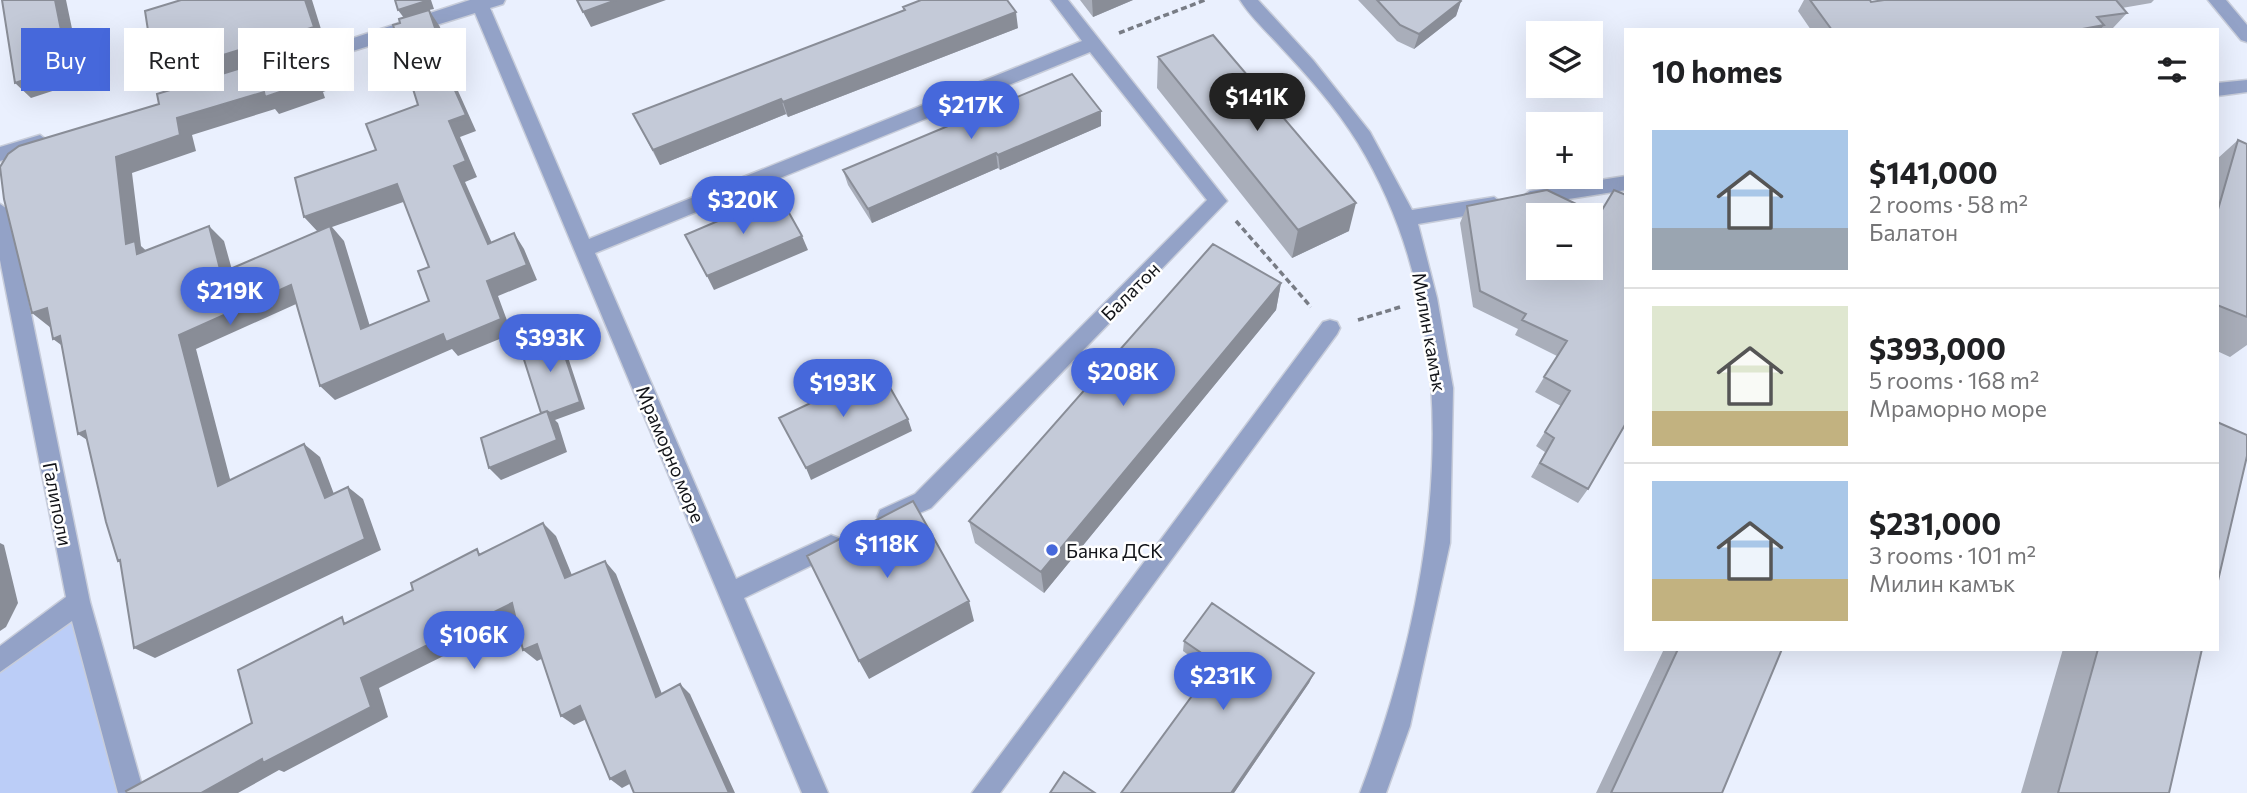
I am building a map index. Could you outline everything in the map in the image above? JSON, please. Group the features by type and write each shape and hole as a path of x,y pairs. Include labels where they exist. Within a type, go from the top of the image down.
{"street":[{"path":"1059,0 1218,201"},
{"name":"Милин камък","path":"1248,0 1307,64 1364,137 1406,218 1427,298 1443,388 1439,543 1398,726 1373,793"},
{"path":"2216,0 2247,36"},
{"path":"354,44 485,2"},
{"name":"Мраморно море","path":"485,2 584,249 815,793"},
{"path":"584,249 1092,44"},
{"path":"2219,90 2247,86"},
{"path":"0,154 53,138"},
{"path":"1406,218 1624,183"},
{"name":"Балатон","path":"874,524 923,501 1218,201"},
{"name":"Галиполи","path":"0,211 78,603 131,793"},
{"path":"985,793 1330,328"},
{"path":"730,593 850,535"},
{"path":"0,660 78,603"}],"path":[{"path":"1092,44 1205,0"},
{"path":"1218,201 1330,328 1427,298"}],"shaded area":[{"path":"78,602 131,793 0,793 0,660"}],"building":[{"path":"2,0 55,0 61,28 21,28 21,81 15,83"},
{"path":"181,0 305,0 314,27 238,28 238,50 224,55 224,28 148,28 145,11"},
{"path":"395,0 429,0 398,10"},
{"path":"577,0 616,0 583,12"},
{"path":"921,0 1007,0 1016,12 783,102 781,99 653,150 633,114 905,10 903,7"},
{"path":"1377,0 1461,1 1419,34 1400,25"},
{"path":"1810,0 2116,0 2127,13 2097,17 2104,25 2088,28 1831,28"},
{"path":"429,10 435,28 394,28 393,25 400,23 399,19"},
{"path":"1213,35 1356,203 1298,230 1158,57"},
{"path":"238,69 238,91 283,91 265,97 264,92 177,118 180,135 116,157 126,244 135,241 137,254 209,226 221,273 330,226 361,329 429,301 418,271 429,267 397,184 304,217 295,178 376,150 366,124 418,105 414,91 455,91 466,115 449,121 466,161 454,166 488,244 514,233 527,265 487,281 501,319 446,342 443,334 320,386 291,285 179,335 218,486 304,444 325,498 348,487 365,539 134,648 120,560 118,561 106,522 85,431 78,434 60,336 53,339 47,308 32,313 4,199 0,167 8,154 19,146 159,104 157,94 167,91 224,91 224,73"},
{"path":"1072,74 1101,111 868,209 843,170"},
{"path":"2238,140 2247,144 2247,317 2219,306 2219,206"},
{"path":"1547,190 1574,203 1526,203 1526,280 1603,280 1603,208 1614,190 1624,194 1624,426 1588,489 1540,463 1554,438 1545,432 1570,391 1544,377 1567,341 1522,320 1526,314 1480,291 1467,206"},
{"path":"779,195 802,236 707,276 685,235"},
{"path":"1213,244 1281,283 1041,572 969,521"},
{"path":"557,332 580,402 550,413 541,413 520,347"},
{"path":"880,370 908,419 806,468 779,418"},
{"path":"547,411 557,440 489,468 481,438"},
{"path":"2219,423 2247,435 2247,456 2219,576"},
{"path":"913,501 969,601 859,661 807,556"},
{"path":"543,523 565,578 605,561 656,697 680,684 729,793 634,793 625,771 610,779 580,706 561,716 537,644 523,650 512,603 361,678 371,707 263,763 262,759 201,793 127,793 126,791 252,723 238,670 342,617 344,624 413,590 411,583 477,549 479,555"},
{"path":"1212,603 1314,673 1231,793 1121,793 1216,663 1184,641"},
{"path":"1677,651 1781,651 1722,793 1611,793"},
{"path":"2097,651 2202,651 2169,793 2058,793"},
{"path":"1064,772 1095,793 1050,793"}],"place":[{"name":"Банка ДСК","path":"1052,550"}]}
